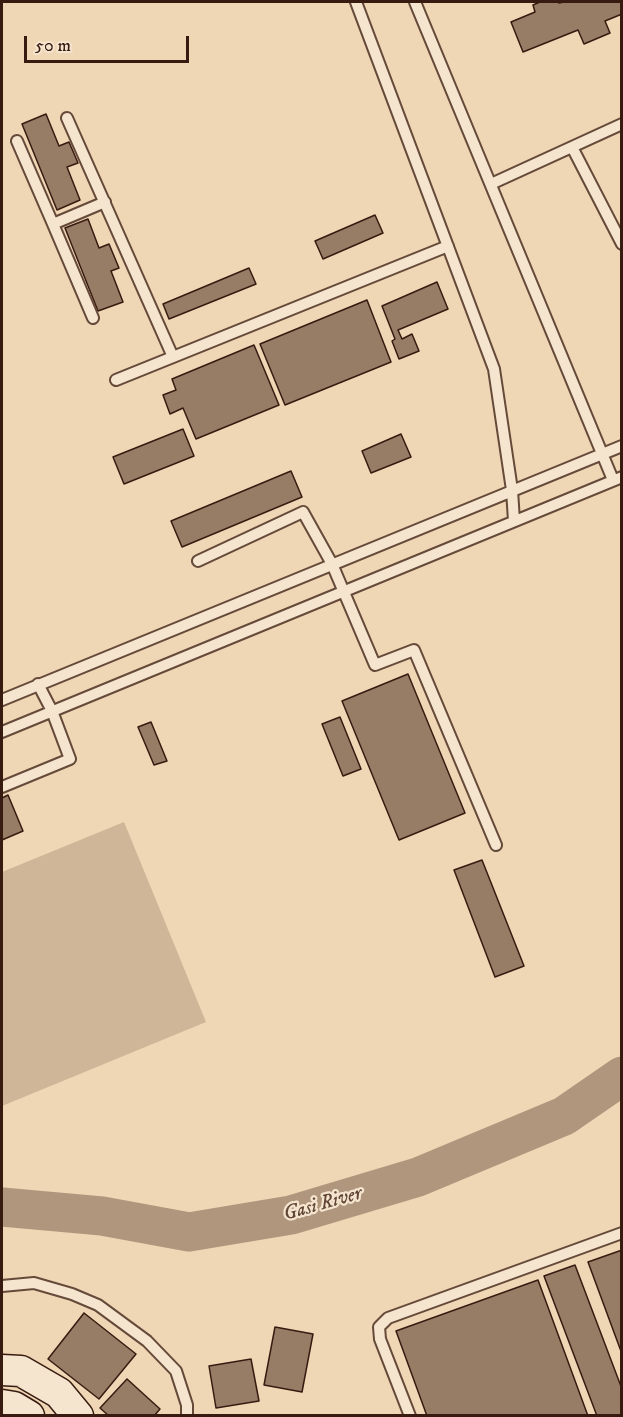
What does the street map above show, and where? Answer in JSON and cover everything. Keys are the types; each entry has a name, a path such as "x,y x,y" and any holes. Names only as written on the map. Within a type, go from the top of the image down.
{"main road":[{"path":"2,1370 21,1371 59,1393 78,1416"},
{"path":"2,1405 14,1407 29,1416"}],"lane":[{"path":"356,2 494,369 512,490 514,521"},
{"path":"2,732 617,478 602,454 416,2"},
{"path":"67,118 173,357"},
{"path":"491,184 621,124"},
{"path":"17,141 93,318"},
{"path":"572,147 621,244"},
{"path":"53,224 105,202"},
{"path":"116,380 448,246"},
{"path":"2,699 621,446"},
{"path":"198,561 303,512 332,564 375,665 414,650 496,845"},
{"path":"2,787 70,759 39,684"},
{"path":"410,1416 380,1339 379,1327 388,1318 621,1233"},
{"path":"2,1286 34,1283 72,1294 98,1305 147,1341 176,1371 187,1405 187,1416"}],"shaded area":[{"path":"124,822 206,1022 2,1106 2,872"}],"building":[{"path":"540,2 622,2 622,14 605,21 610,33 584,44 578,30 523,52 511,22 535,12 533,5"},
{"path":"46,114 59,146 69,142 78,163 67,167 80,200 57,210 22,124"},
{"path":"375,215 383,233 323,259 315,241"},
{"path":"88,219 99,248 109,244 119,268 111,271 123,302 98,311 65,228"},
{"path":"249,268 256,284 169,319 163,304"},
{"path":"437,282 448,309 398,330 402,339 412,334 419,351 399,359 392,341 395,339 382,306"},
{"path":"367,300 391,362 285,405 260,344"},
{"path":"254,345 279,405 196,439 183,408 170,414 163,395 176,390 172,379"},
{"path":"183,429 194,456 124,484 113,457"},
{"path":"401,434 411,457 371,473 362,451"},
{"path":"291,471 302,497 182,547 171,521"},
{"path":"408,674 465,813 399,840 342,701"},
{"path":"340,717 361,769 343,776 322,724"},
{"path":"151,722 167,761 154,765 138,727"},
{"path":"8,795 23,831 2,840 2,798"},
{"path":"482,860 524,966 495,977 454,870"},
{"path":"622,1250 622,1354 588,1262"},
{"path":"575,1265 622,1389 622,1416 597,1416 544,1276"},
{"path":"538,1280 588,1416 427,1416 396,1331"},
{"path":"84,1313 136,1354 99,1399 48,1359"},
{"path":"275,1327 313,1334 302,1392 264,1385"},
{"path":"251,1359 259,1401 216,1408 209,1366"},
{"path":"127,1379 160,1409 154,1416 109,1416 100,1408"}],"waterway":[{"name":"Gasi River","path":"2,1207 102,1216 189,1232 291,1215 418,1177 564,1116 622,1076"}]}
